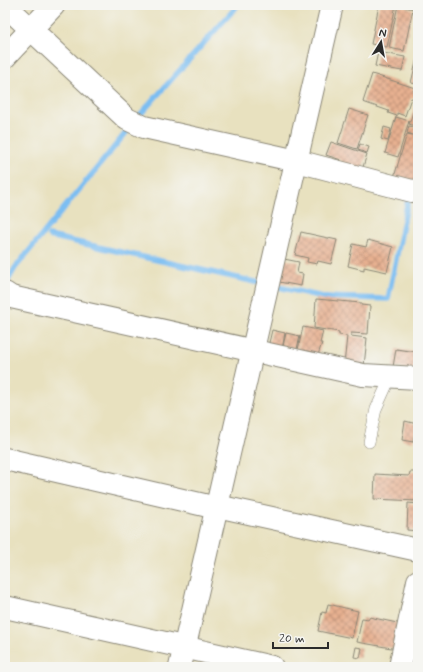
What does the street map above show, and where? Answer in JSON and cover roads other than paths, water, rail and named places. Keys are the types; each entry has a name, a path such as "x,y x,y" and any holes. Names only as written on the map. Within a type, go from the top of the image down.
{"street":[{"path":"5,5 127,119 144,127 297,161 412,191 418,190"},
{"path":"5,57 54,5"},
{"path":"182,657 254,351 332,5"},
{"path":"5,293 11,297 364,375 418,378"},
{"path":"5,459 217,507 418,550"},
{"path":"400,667 418,581"},
{"path":"5,607 182,657 272,667"}],"lane":[{"path":"369,442 376,409 391,376"}],"waterway":[{"path":"138,117 238,5"},
{"path":"6,284 15,268 129,129"},
{"path":"274,286 323,297 388,299 408,200"},
{"path":"49,236 260,283"}]}
